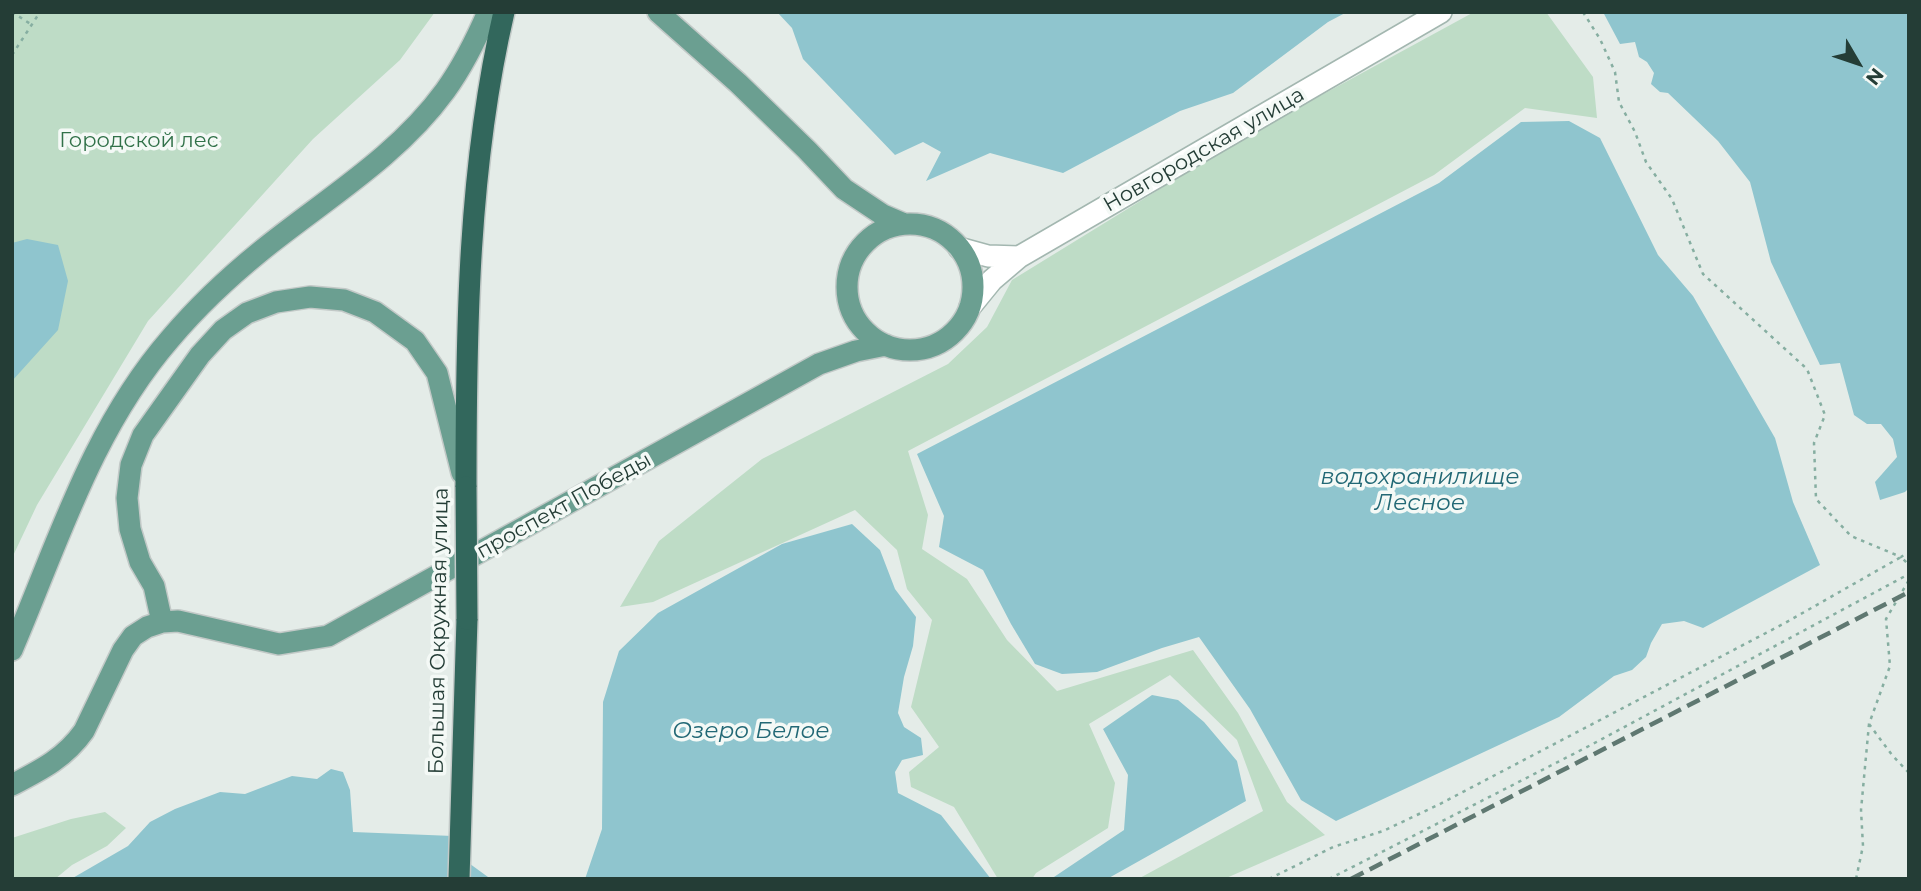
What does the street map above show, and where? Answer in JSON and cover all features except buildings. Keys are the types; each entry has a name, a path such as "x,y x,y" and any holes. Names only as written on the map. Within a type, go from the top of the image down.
{"highway":[{"name":"Большая Окружная улица","path":"459,879 467,619 468,305 481,152 504,12"}],"main road":[{"path":"12,650 83,475 144,372 169,340 206,301 260,252 385,155 406,135 443,93 469,54 488,12"},
{"path":"659,12 738,83 844,190 883,215 904,224 925,226 944,234 960,248 970,266 973,286 970,307 960,325 945,340 926,348 906,350 886,345 868,335 855,318 847,299 848,278 855,257 866,241 884,230 904,224"},
{"path":"12,785 46,768 75,743 84,731 133,636 162,622 153,586 140,562 130,529 127,498 131,465 143,435 200,355 223,330 247,313 276,302 310,297 344,300 374,313 415,341 437,373 466,487"},
{"name":"проспект Победы","path":"162,622 178,621 279,644 328,636 808,370 856,351 886,345"}],"street":[{"name":"Новгородская улица","path":"970,307 992,280 1019,257 1441,12"},
{"path":"960,248 988,256 1019,257"}],"path":[{"path":"12,12 32,25"},
{"path":"12,55 40,12"},
{"path":"1583,12 1600,39 1615,72 1619,102 1635,132 1646,162 1672,199 1703,274 1807,369 1825,415 1814,443 1816,499 1851,536 1901,557 1909,565"},
{"path":"1269,879 1334,847 1383,831 1438,806 1785,623 1909,552"},
{"path":"1329,879 1589,747 1909,574"},
{"path":"1856,879 1863,846 1860,810 1869,724 1890,666 1886,619 1909,580"},
{"path":"1869,724 1909,773"}],"green space":[{"name":"Городской лес","path":"12,12 435,12 400,60 313,139 148,321 37,505 12,558"},
{"path":"1474,12 1546,12 1593,77 1597,118 1525,108 1434,175 908,451 928,515 922,549 967,579 1007,640 1057,691 1193,650 1238,713 1287,802 1325,835 1224,879 1138,879 1263,811 1237,740 1170,675 1089,724 1115,783 1108,828 1036,873 1032,879 998,879 954,807 911,787 909,772 939,747 911,707 932,620 907,589 897,550 855,510 653,602 620,607 659,541 762,459 948,364 987,327 1012,280 1241,139"},
{"path":"105,812 126,828 107,846 72,865 55,879 12,879 12,838 71,819"}],"water":[{"path":"777,12 1347,12 1328,22 1233,93 1180,111 1063,173 990,153 926,181 941,152 923,142 895,155 803,59 792,28"},
{"path":"1603,12 1909,12 1909,488 1905,492 1880,500 1875,482 1897,457 1893,439 1881,424 1867,424 1854,415 1840,363 1820,365 1771,262 1750,182 1718,141 1668,93 1660,92 1651,84 1654,73 1647,62 1639,57 1635,42 1620,44"},
{"name":"водохранилище Лесное","path":"1569,121 1600,138 1658,255 1693,296 1775,438 1793,502 1820,565 1703,628 1684,621 1662,624 1646,657 1632,670 1614,676 1559,717 1336,821 1301,800 1250,709 1199,637 1097,672 1062,674 1035,664 983,570 939,547 944,516 917,454 1439,183 1521,122"},
{"path":"27,239 58,245 68,281 58,330 12,381 12,243"},
{"name":"Озеро Белое","path":"852,524 880,550 895,589 916,617 913,646 898,713 904,727 921,738 923,755 902,760 895,772 898,793 941,815 991,879 585,879 602,829 603,702 619,651 658,613 782,544"},
{"path":"1152,695 1178,700 1204,722 1237,761 1246,801 1107,879 1051,879 1124,830 1128,775 1103,729"},
{"path":"331,769 343,772 350,790 353,832 453,836 455,853 488,877 510,879 71,879 128,846 150,822 175,809 220,792 245,794 292,776 317,779"}],"railway":[{"path":"1351,879 1909,592"}]}
